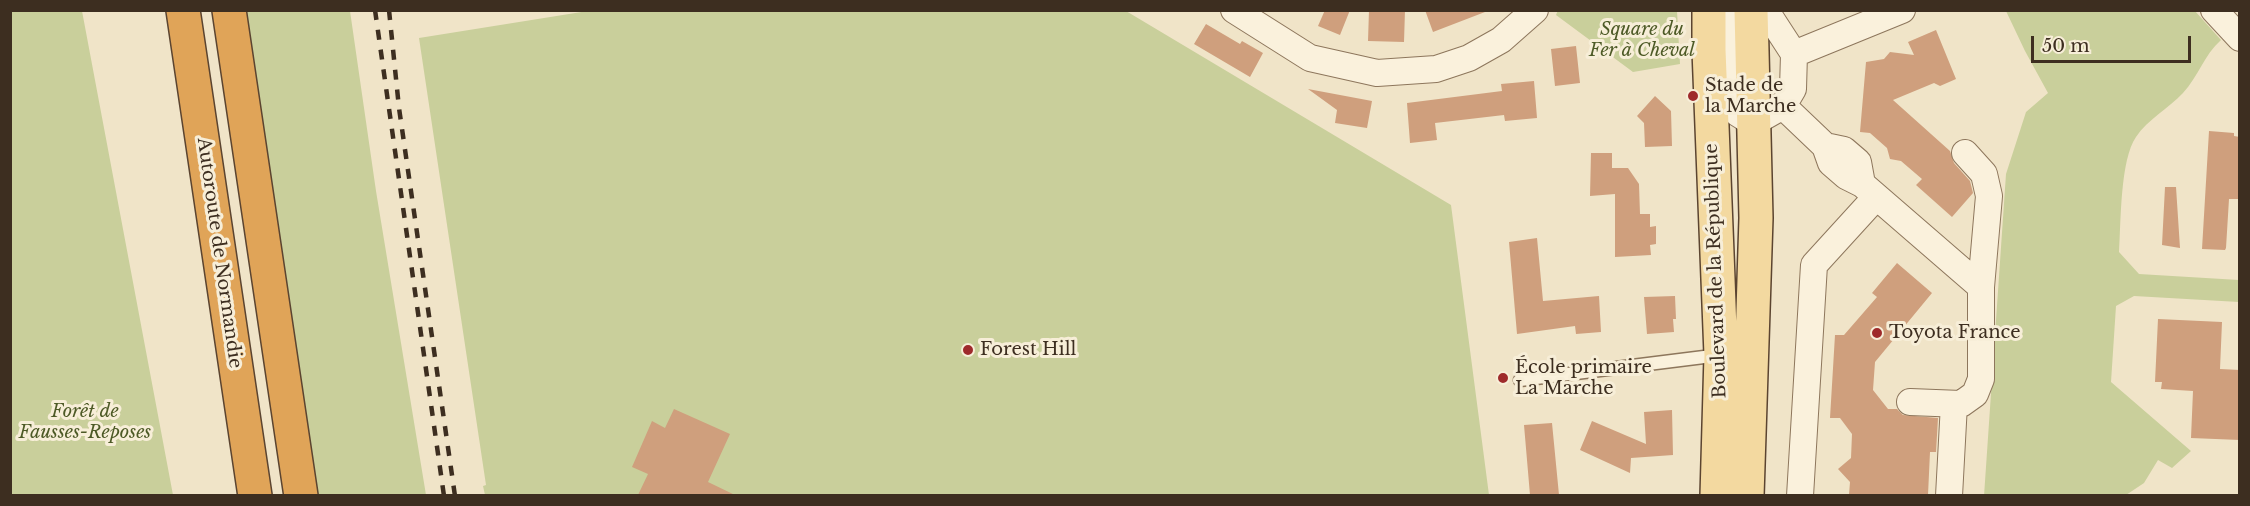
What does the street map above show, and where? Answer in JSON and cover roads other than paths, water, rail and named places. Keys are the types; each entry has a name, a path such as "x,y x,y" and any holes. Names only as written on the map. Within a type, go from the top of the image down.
{"highway":[{"name":"Autoroute de Normandie","path":"183,10 255,495"},
{"path":"229,10 301,495"}],"main road":[{"name":"Boulevard de la République","path":"1709,10 1721,355 1717,495"},
{"name":"Boulevard de la République","path":"1747,495 1756,218 1752,10"}],"street":[{"path":"1234,10 1310,58 1377,74 1436,69 1469,58 1501,40 1535,10"},
{"path":"1732,10 1731,95 1737,113 1754,123 1783,106 1793,89 1789,47 1770,17 1752,10"},
{"path":"1789,47 1858,10"},
{"path":"1789,47 1902,10"},
{"path":"2214,10 2240,38"},
{"path":"1783,106 1825,146 1831,163 1869,191 1982,287"},
{"path":"1910,402 1961,404 1975,394 1981,379 1982,287 1989,196 1984,174 1965,153"},
{"path":"1800,495 1814,265 1869,191"},
{"path":"1949,495 1953,404"}],"lane":[{"path":"1520,380 1721,355"}],"railway":[{"path":"375,10 444,496"},
{"path":"389,10 399,108 455,496"}],"place":[{"name":"Stade de la Marche","path":"1693,96"},
{"name":"Toyota France","path":"1877,333"},
{"name":"Forest Hill","path":"968,350"},
{"name":"École primaire La Marche","path":"1503,378"}],"park label":[{"name":"Square du Fer à Cheval","path":"1642,40"},
{"name":"Forêt de Fausses-Reposes","path":"85,422"}]}
